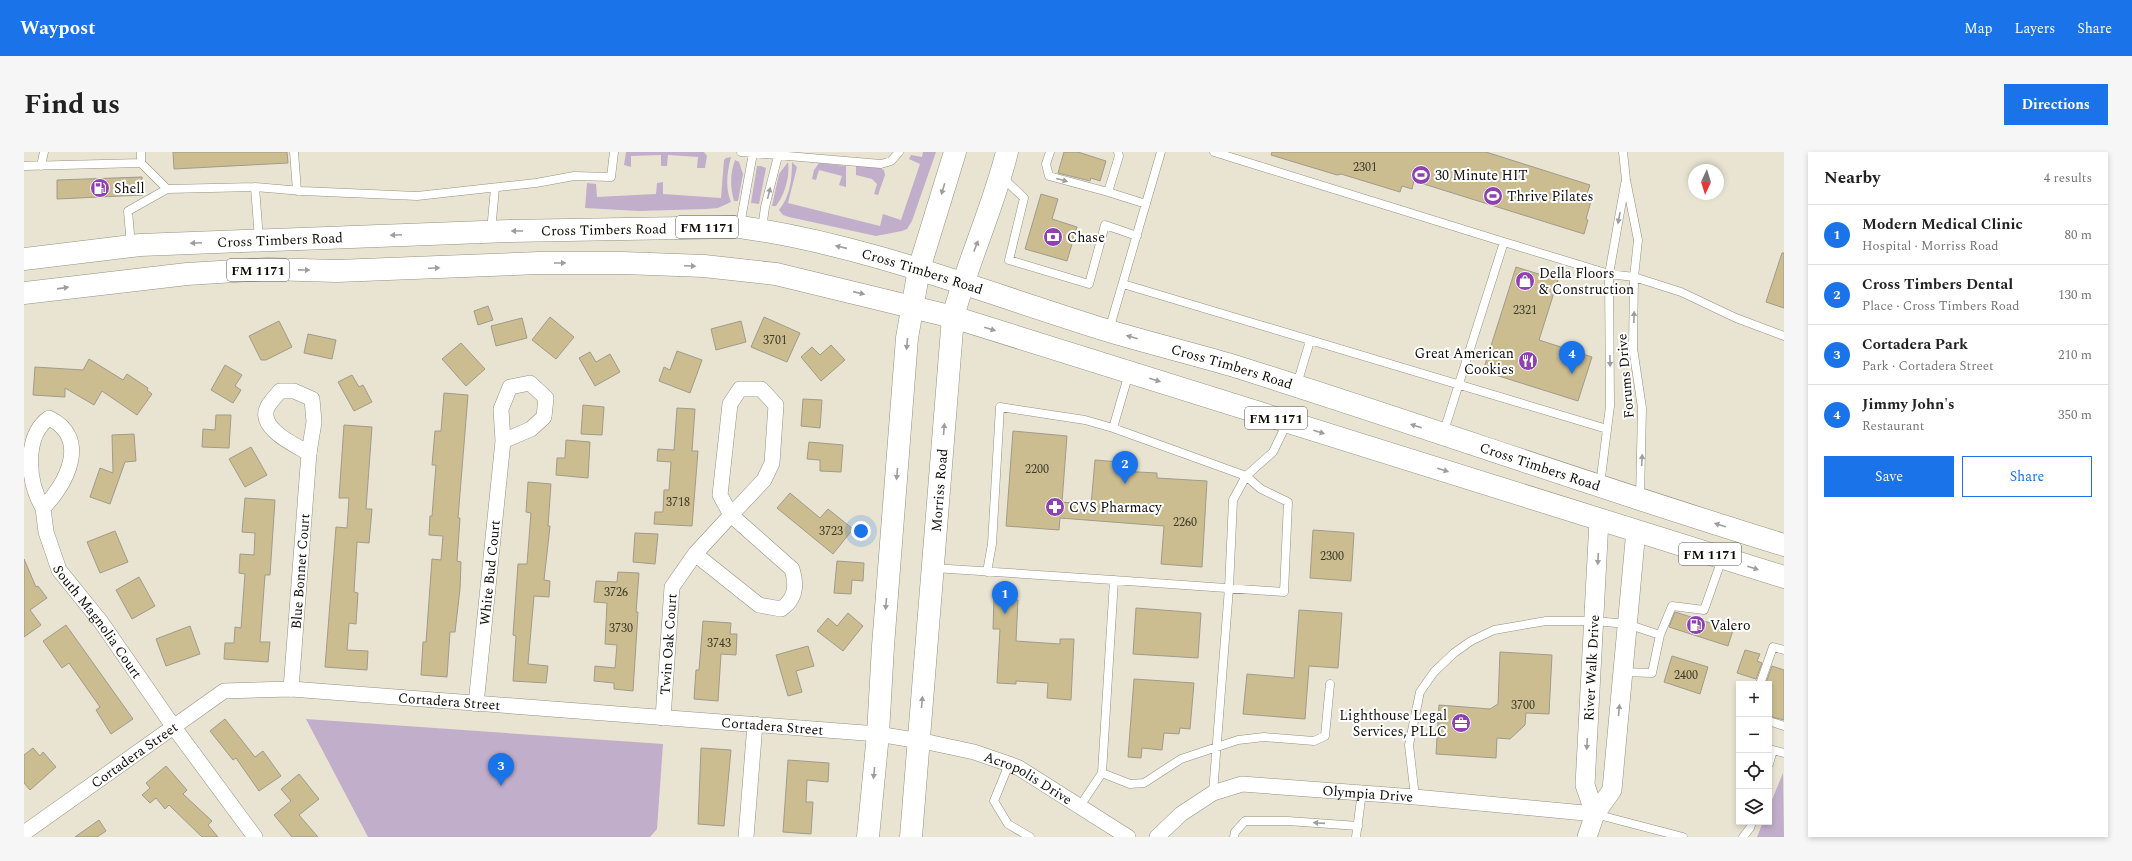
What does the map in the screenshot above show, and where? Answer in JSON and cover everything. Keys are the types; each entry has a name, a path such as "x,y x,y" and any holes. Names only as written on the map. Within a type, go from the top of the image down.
{"main road":[{"path":"868,837 878,734 907,338 914,306 919,269 955,152"},
{"name":"Morriss Road","path":"911,837 953,317 962,283 997,192 1007,152"},
{"name":"Cross Timbers Road","path":"24,259 131,246 259,240 491,231 740,227 762,230 843,247 919,269 1109,331 1228,365 1784,545"},
{"path":"491,231 493,266"},
{"path":"187,274 212,265 259,256 264,250 263,245 259,240"},
{"name":"Cross Timbers Road","path":"24,293 187,274 268,270 337,271 623,263 704,266 776,274 914,306 953,317 1784,577"},
{"path":"1600,486 1600,520"},
{"path":"1636,530 1640,499"}],"street":[{"name":"Twin Oak Court","path":"663,718 672,587 695,554 731,514 764,480 772,463 776,405 761,389 740,389 730,404 720,495 731,514 792,569 795,580 795,593 781,609 759,605 695,554"},
{"name":"South Magnolia Court","path":"43,508 52,498 73,457 71,445 66,432 57,422 49,418 43,422 28,439 27,463 35,495 43,508 46,532 59,570 101,622 174,726 255,837"},
{"name":"White Bud Court","path":"476,704 503,442"},
{"name":"Blue Bonnet Court","path":"291,689 309,453"},
{"name":"River Walk Drive","path":"1595,814 1585,785 1600,520"},
{"name":"River Walk Drive","path":"1587,837 1595,814 1612,790 1636,530"},
{"name":"Cortadera Street","path":"24,833 224,691 291,689 878,734 919,741"},
{"path":"746,837 756,724"},
{"name":"Acropolis Drive","path":"919,741 974,752 1019,768 1128,837"},
{"name":"Olympia Drive","path":"1157,837 1181,814 1213,792 1242,784 1362,792 1595,814"}],"lane":[{"path":"41,166 44,152"},
{"path":"141,152 141,164"},
{"path":"294,152 297,191"},
{"path":"131,246 128,211 167,189 255,187 297,191 417,196 495,188 574,176 611,177 614,152"},
{"path":"741,152 881,164 891,161 899,152"},
{"path":"1050,152 1046,164 1049,176 1146,204"},
{"path":"1108,192 1119,156 1118,152"},
{"path":"1109,331 1161,152"},
{"path":"1214,152 1609,274 1634,277 1681,292 1736,318 1784,336"},
{"name":"Forums Drive","path":"1623,152 1626,180 1638,240 1634,277 1634,348 1642,408 1640,499"},
{"path":"740,227 753,153"},
{"path":"762,230 765,207 778,156"},
{"path":"24,166 141,164 167,189"},
{"path":"1001,176 1024,198 1009,260 1089,284 1105,225 1136,236"},
{"name":"Forums Drive","path":"1600,486 1610,406 1609,274 1626,180"},
{"path":"255,187 259,240"},
{"path":"491,231 495,188"},
{"path":"1443,435 1504,242"},
{"path":"1122,284 1607,430"},
{"path":"1296,387 1310,341"},
{"path":"1113,428 1129,372"},
{"path":"933,568 987,572 1114,580 1284,592 1288,502 1261,489 1246,476 1113,428 1085,420 1000,407 992,544 987,572"},
{"path":"1213,792 1229,588 1233,500 1246,476 1273,452 1287,422"},
{"path":"1623,672 1652,674 1660,635 1672,606 1704,610 1723,558"},
{"path":"1080,806 1102,773 1114,580"},
{"path":"1415,797 1408,745 1420,692 1434,672 1454,653 1471,641 1494,630 1546,621 1594,621 1627,624 1660,635"},
{"path":"1761,681 1773,646 1784,650"},
{"path":"1102,773 1130,784 1144,784 1180,759 1238,740 1264,737 1314,741 1325,736 1330,684"},
{"path":"1772,722 1784,726"},
{"path":"1772,749 1784,753"},
{"path":"1009,764 994,801 1008,824 1030,837"},
{"path":"1356,837 1362,792"},
{"path":"1595,814 1683,837"},
{"path":"1234,837 1235,832 1245,821 1288,821 1358,826"},
{"path":"1743,837 1751,825"}],"shaded area":[{"path":"626,152 704,152 707,156 705,168 697,168 698,157 668,155 667,166 661,166 661,155 631,156 631,167 624,165"},
{"path":"923,152 936,152 912,221 907,229 876,236 789,217 783,215 779,210 786,199 790,188 792,162 797,167 788,203 880,226 883,214 901,220 920,164 909,159 911,155 922,157"},
{"path":"731,157 727,180 731,202 718,208 639,211 585,208 587,183 596,184 597,197 656,194 657,183 663,182 663,194 721,198 724,160"},
{"path":"735,160 739,162 743,174 738,201 734,201 731,185 731,175"},
{"path":"788,162 788,174 784,191 776,206 772,206 779,174"},
{"path":"819,163 846,166 846,187 839,185 842,176 819,170 816,180 812,179 814,170"},
{"path":"757,166 766,168 759,204 751,203"},
{"path":"856,166 880,168 884,170 885,175 878,195 874,194 877,184 872,179 856,175"},
{"path":"306,719 663,744 657,829 650,837 368,837"},
{"path":"1783,773 1784,837 1757,837 1762,825 1772,825 1772,800"}],"building":[{"path":"173,152 287,152 288,163 174,169"},
{"path":"1064,152 1078,152 1106,161 1100,181 1091,178 1090,181 1058,173"},
{"path":"1272,152 1486,152 1590,185 1585,199 1591,201 1586,219 1588,220 1584,234 1414,181 1412,189 1402,186 1400,192 1271,155"},
{"name":"Shell","path":"142,177 143,195 57,199 57,180"},
{"path":"1041,194 1058,199 1052,219 1077,227 1067,261 1025,249"},
{"path":"1782,253 1784,253 1784,308 1766,302"},
{"path":"1516,267 1558,280 1539,340 1592,357 1578,401 1483,371"},
{"path":"488,306 493,320 478,325 474,311"},
{"path":"550,317 574,337 556,359 532,340"},
{"path":"764,317 800,333 787,362 751,347"},
{"path":"522,318 527,338 496,346 491,326"},
{"path":"279,321 292,347 266,360 261,360 249,336"},
{"path":"741,321 746,342 716,350 711,329"},
{"path":"308,334 336,340 332,359 304,353"},
{"path":"461,343 485,369 466,386 442,359"},
{"path":"831,345 845,360 821,381 801,357 812,347 820,355"},
{"path":"677,351 702,360 690,393 659,381 664,367 670,370"},
{"path":"590,352 596,362 610,354 620,372 595,386 579,358"},
{"path":"89,359 123,380 127,374 148,388 147,390 152,394 137,415 102,391 94,405 65,388 65,397 33,395 35,367 83,370"},
{"path":"225,365 242,375 235,386 241,390 233,403 211,390"},
{"path":"352,375 359,387 363,385 372,402 354,411 338,382"},
{"path":"444,393 468,395 458,518 460,518 457,561 461,562 460,589 455,632 450,632 447,677 421,675 423,642 426,642 432,559 441,560 443,536 429,535 436,465 432,465 435,431 441,431"},
{"path":"803,399 822,400 820,428 801,426"},
{"path":"583,405 604,407 602,435 581,434"},
{"path":"677,408 695,409 692,451 698,451 692,526 654,524 655,512 663,512 664,490 669,490 671,462 657,461 658,449 674,450"},
{"path":"216,415 231,415 229,448 202,447 203,429 215,430"},
{"path":"344,425 372,427 366,509 372,509 369,543 357,542 354,592 358,593 356,624 349,623 347,650 368,651 367,670 325,667 336,527 347,528 349,498 339,498"},
{"path":"1013,431 1067,436 1062,502 1091,505 1095,460 1120,462 1119,471 1157,473 1157,478 1207,481 1202,567 1161,564 1164,526 1060,518 1059,530 1006,526"},
{"path":"134,434 136,461 125,462 110,504 90,497 100,468 113,473 112,435"},
{"path":"566,440 590,442 588,478 556,475 557,458 565,458"},
{"path":"809,442 843,445 841,472 820,471 820,460 807,459"},
{"path":"251,447 267,475 245,487 229,459"},
{"path":"528,482 551,484 548,526 550,526 544,580 550,581 549,597 534,596 528,664 548,666 546,683 513,681 516,636 513,635 518,564 527,564 531,513 526,512"},
{"path":"790,493 820,518 828,509 853,529 833,554 777,508"},
{"path":"245,498 275,500 270,575 265,575 260,642 270,642 268,662 224,659 225,643 234,643 235,627 241,628 245,574 239,573 240,554 254,555 255,533 242,532"},
{"path":"1313,530 1354,533 1351,581 1310,578"},
{"path":"115,531 128,562 100,573 87,542"},
{"path":"635,533 658,534 655,564 633,562"},
{"path":"24,559 36,587 38,586 47,598 30,610 41,625 24,637"},
{"path":"837,561 864,563 863,581 852,580 851,594 834,593"},
{"path":"618,572 639,573 633,691 614,689 614,683 594,681 595,666 615,668 617,645 605,644 607,603 594,602 596,581 617,582"},
{"path":"139,577 155,606 132,619 116,590"},
{"path":"994,599 1018,600 1016,641 1060,644 1060,639 1074,639 1071,700 1047,698 1048,683 1016,681 1016,684 997,683 1000,629 993,629"},
{"path":"1136,608 1201,613 1198,658 1133,654"},
{"path":"1299,610 1342,613 1338,668 1309,666 1305,719 1243,714 1247,674 1294,678"},
{"path":"1675,612 1733,630 1728,646 1669,627"},
{"path":"848,613 863,626 843,651 817,631 828,618 837,626"},
{"path":"703,621 731,623 730,634 737,634 736,655 721,654 718,701 694,699 696,670 699,670"},
{"path":"66,625 133,719 111,734 96,710 100,707 69,663 62,668 43,641"},
{"path":"190,626 200,654 166,666 156,639"},
{"path":"808,646 814,666 796,671 802,692 788,696 776,655"},
{"path":"1745,650 1760,654 1757,661 1762,663 1756,679 1737,673"},
{"path":"1500,652 1552,655 1549,714 1526,713 1525,725 1510,739 1497,738 1496,758 1436,754 1439,705 1490,709 1498,704"},
{"path":"1672,656 1708,667 1700,694 1664,682"},
{"path":"1772,666 1784,670 1784,720 1772,717 1772,681 1767,681"},
{"path":"1134,679 1194,683 1190,729 1180,728 1179,734 1164,733 1162,750 1142,748 1141,758 1128,757"},
{"path":"225,719 255,757 263,751 281,776 259,791 236,758 233,760 210,731"},
{"path":"33,748 40,756 43,752 56,767 30,790 24,783 24,755"},
{"path":"701,748 731,750 724,826 698,824"},
{"path":"788,760 829,763 828,782 807,780 806,802 813,802 811,834 783,832"},
{"path":"166,766 187,790 183,794 212,821 208,825 218,837 202,837 169,805 165,809 156,798 150,803 142,795 150,788 146,783"},
{"path":"299,774 319,799 299,815 318,837 292,837 274,815 291,801 281,789"},
{"path":"99,820 106,831 97,837 75,837"}],"place":[{"name":"30 Minute HIT","path":"1421,175"},
{"name":"Shell","path":"100,188"},
{"name":"Thrive Pilates","path":"1493,196"},
{"name":"Chase","path":"1053,237"},
{"name":"Della Floors & Construction","path":"1525,281"},
{"name":"Great American Cookies","path":"1528,361"},
{"name":"Jimmy John's","path":"1572,374"},
{"name":"Cross Timbers Dental","path":"1125,484"},
{"name":"CVS Pharmacy","path":"1055,507"},
{"name":"Modern Medical Clinic","path":"1005,614"},
{"name":"Valero","path":"1696,625"},
{"name":"Lighthouse Legal Services, PLLC","path":"1461,723"},
{"name":"Cortadera Park","path":"501,786"}]}
